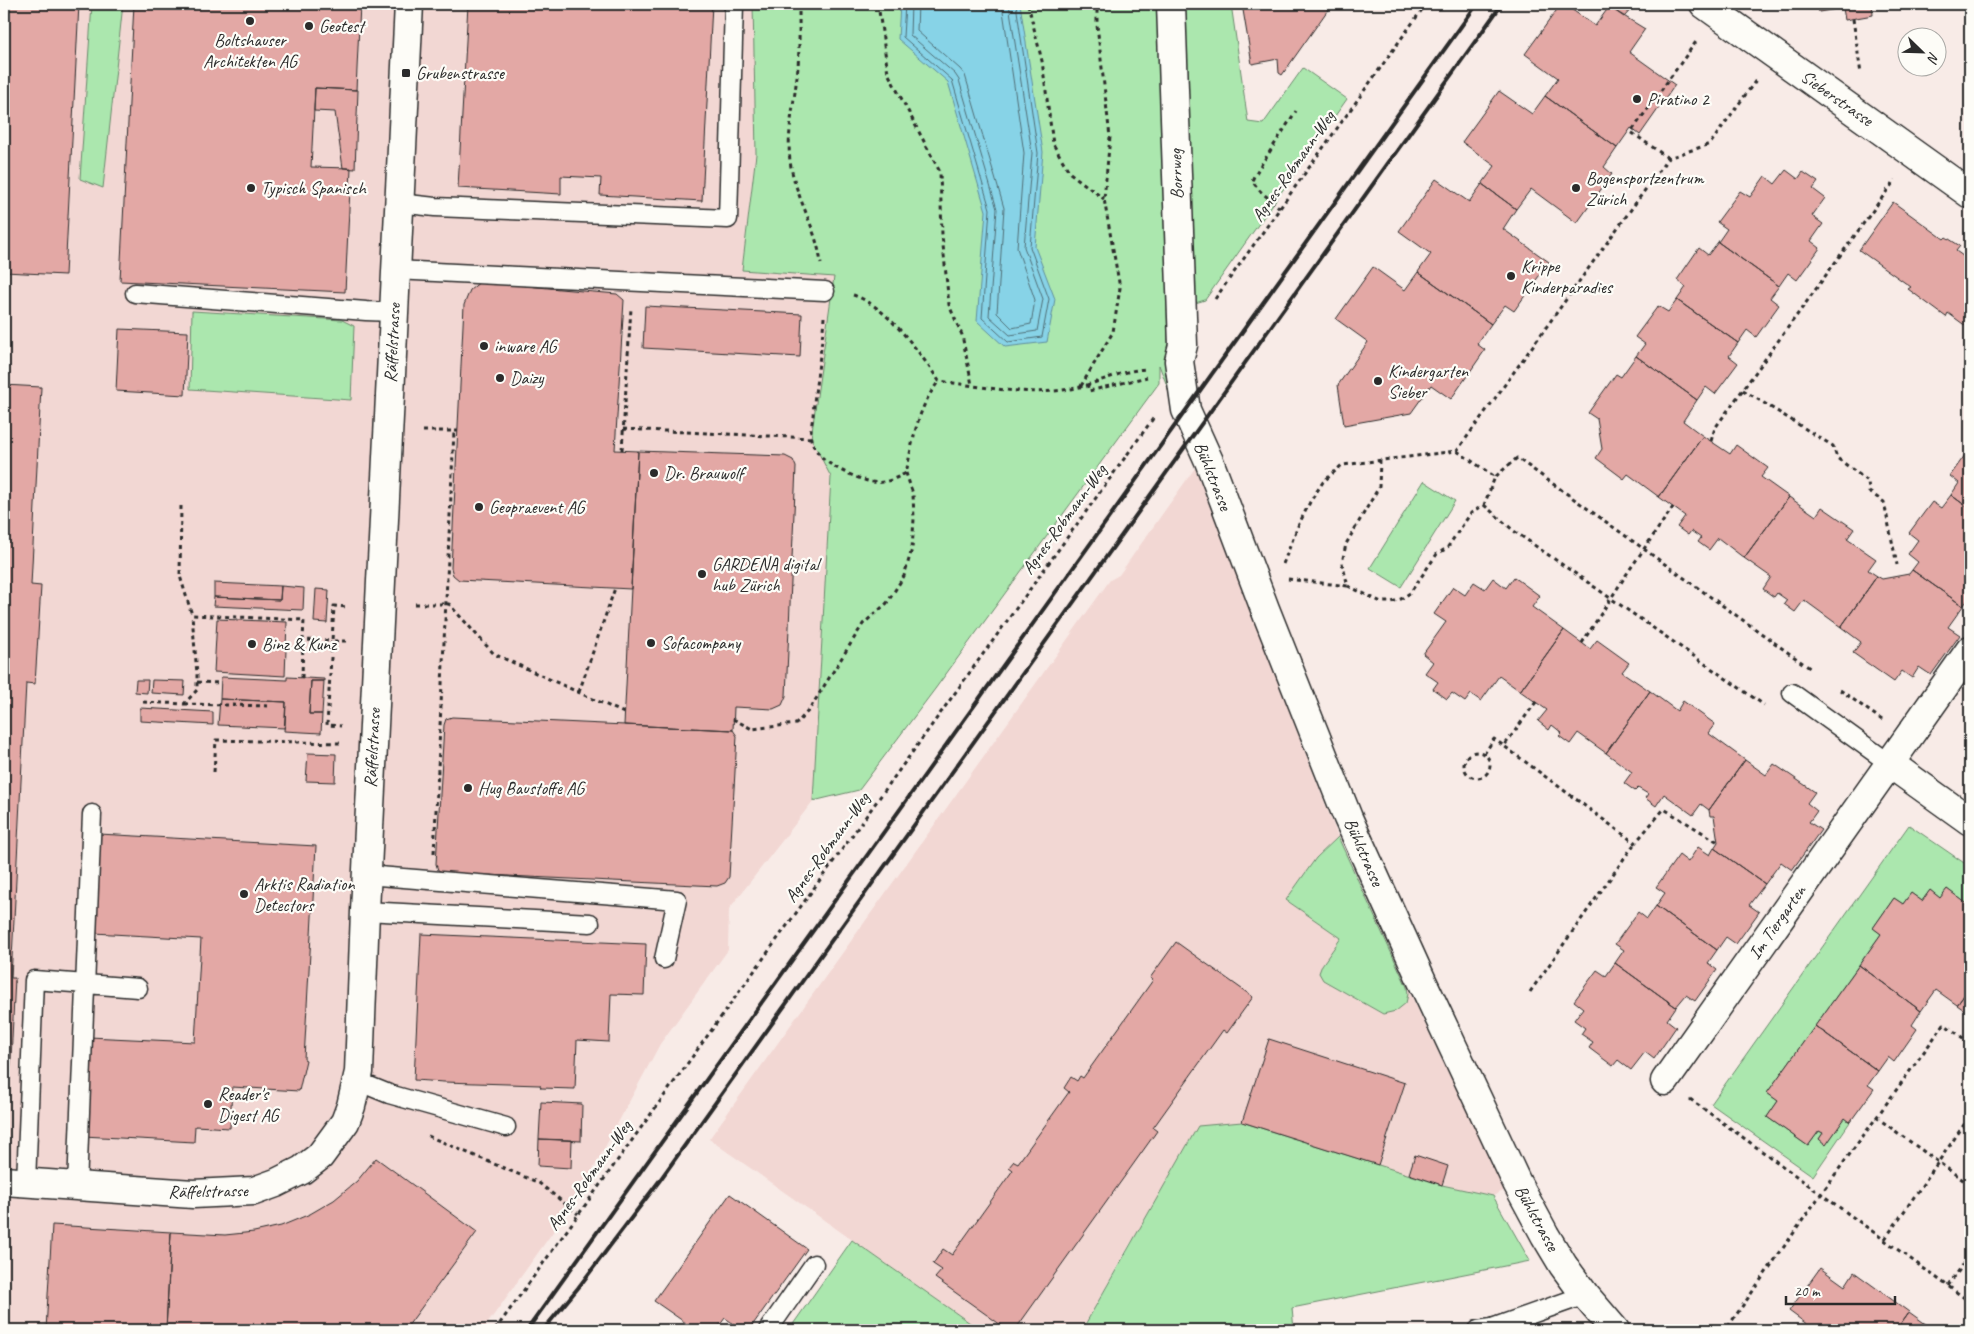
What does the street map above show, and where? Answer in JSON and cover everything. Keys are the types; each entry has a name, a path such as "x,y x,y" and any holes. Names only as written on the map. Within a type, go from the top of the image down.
{"street":[{"name":"Räffelstrasse","path":"15,1182 193,1194 254,1191 302,1170 320,1156 345,1122 359,1072 366,875 409,4"},
{"name":"Borrweg","path":"1171,4 1177,364"},
{"name":"Sieberstrasse","path":"1704,4 1970,194"},
{"name":"Bühlstrasse","path":"1177,364 1186,410 1209,461 1265,609 1348,818 1517,1184 1545,1235 1585,1295 1615,1330"},
{"name":"Im Tiergarten","path":"1665,1081 1970,650"},
{"path":"1889,763 1970,821"}],"lane":[{"path":"399,203 435,207 728,219 734,4"},
{"path":"395,270 825,291"},
{"path":"135,293 393,312"},
{"path":"1792,693 1889,763"},
{"path":"77,1187 92,814"},
{"path":"366,875 677,900 664,959"},
{"path":"365,911 590,922"},
{"path":"15,1182 34,980 138,988"},
{"path":"354,1094 389,1094 506,1127"},
{"path":"768,1330 814,1264"},
{"path":"1478,1330 1492,1328 1585,1295"}],"path":[{"path":"799,4 799,46 790,124 790,161 820,248 825,291 823,345 814,394 811,438 822,458 844,472 871,484 890,482 906,474"},
{"path":"878,4 888,73 940,172 942,235 949,305 962,335 972,386"},
{"path":"1028,4 1042,61 1053,144 1070,173 1104,199"},
{"path":"1081,387 1112,332 1120,288 1104,199 1110,137 1097,25 1097,4"},
{"name":"Agnes-Robmann-Weg","path":"1211,304 1426,4"},
{"path":"1853,19 1862,82"},
{"path":"1668,158 1631,132 1700,37"},
{"path":"1457,451 1668,158 1710,144 1760,74"},
{"path":"1280,208 1260,191 1252,181 1296,111"},
{"path":"1711,441 1715,428 1914,153"},
{"path":"622,450 633,281"},
{"path":"825,291 837,291 864,299 880,310 924,357 939,381 1013,392 1040,392 1081,387 1132,370 1161,369 1177,364"},
{"path":"1087,384 1089,391 1154,376 1177,364"},
{"name":"Agnes-Robmann-Weg","path":"495,1330 1177,364"},
{"path":"733,720 752,729 796,724 809,710 863,624 887,603 904,576 912,549 914,519 913,494 906,474 915,429 922,408 939,381"},
{"path":"1743,390 1833,446 1837,458 1868,481 1869,492 1884,502 1896,565"},
{"path":"624,429 811,438"},
{"path":"423,431 456,431 445,604 433,881"},
{"path":"1265,609 1298,526 1310,502 1323,482 1342,466 1457,451 1495,477"},
{"path":"1278,576 1290,580 1348,586 1381,602 1392,602 1401,599 1410,593 1437,554 1447,548 1471,513 1484,505 1495,477 1517,458 1813,671"},
{"path":"1348,586 1342,563 1346,544 1379,487 1380,460"},
{"path":"1484,505 1514,531 1764,705"},
{"path":"181,506 180,576 192,615 196,682 196,690 184,704"},
{"path":"1582,643 1673,506"},
{"path":"579,692 615,588"},
{"path":"415,604 449,604 494,654 624,713"},
{"path":"344,726 327,725 334,606 345,607"},
{"path":"192,615 304,620 302,678"},
{"path":"303,640 342,640"},
{"path":"196,682 221,684"},
{"path":"1836,688 1907,738"},
{"path":"143,702 270,706"},
{"path":"1504,746 1536,702"},
{"path":"1484,754 1494,739 1635,843"},
{"path":"214,772 216,740 343,743"},
{"path":"1475,752 1484,754 1489,760 1488,772 1478,778 1470,775 1465,768 1468,756 1475,752"},
{"path":"1530,992 1635,843 1664,808 1718,842"},
{"path":"1729,1330 1727,1328 1944,1024 1970,1043"},
{"path":"1665,1081 1970,1302"},
{"path":"1885,1239 1970,1116"},
{"path":"1876,1117 1970,1185"},
{"path":"425,1135 539,1183 578,1214"},
{"path":"1948,1286 1970,1255"}],"shaded area":[{"path":"4,4 753,4 756,154 742,270 834,276 831,477 813,801 729,909 728,950 660,1044 580,1194 483,1330 4,1330"},
{"path":"1195,468 1338,837 1316,858 1287,900 1342,938 1322,965 1323,980 1383,1014 1408,994 1407,987 1505,1190 1493,1196 1442,1185 1378,1165 1131,1242 1082,1330 980,1330 709,1139 1110,580 1119,575"}],"green space":[{"path":"92,4 123,4 103,188 80,179"},
{"path":"753,4 1160,4 1169,391 1159,365 1159,383 859,790 813,801 831,477 811,438 834,277 742,270 756,154"},
{"path":"1180,4 1231,4 1248,122 1263,124 1303,68 1347,99 1205,300 1192,304"},
{"path":"192,311 342,320 354,326 351,400 190,389"},
{"path":"1424,481 1455,501 1401,587 1370,568"},
{"path":"1909,825 1970,867 1970,906 1947,889 1940,898 1930,890 1922,901 1911,893 1903,904 1894,898 1873,928 1881,934 1767,1093 1778,1101 1767,1117 1808,1146 1819,1131 1823,1133 1819,1139 1826,1144 1845,1118 1850,1122 1813,1176 1711,1104"},
{"path":"1338,837 1407,987 1406,1003 1396,1011 1383,1014 1323,980 1319,973 1322,965 1341,938 1286,900 1316,858"},
{"path":"1242,1122 1442,1185 1493,1196 1530,1261 1292,1308 1294,1330 1082,1330 1198,1126"},
{"path":"852,1240 980,1330 789,1330"}],"water":[{"path":"900,4 1020,4 1043,152 1035,247 1055,299 1047,342 1005,347 977,321 986,211 948,82 898,39"}],"building":[{"path":"4,4 79,4 65,275 4,272"},
{"path":"134,4 360,4 356,90 315,88 311,167 351,168 345,292 120,281"},
{"path":"468,4 712,4 702,201 600,195 601,178 561,176 561,194 458,188"},
{"path":"1242,4 1332,4 1282,75 1279,73 1278,59 1252,64"},
{"path":"1561,4 1564,4 1595,26 1609,7 1645,29 1629,52 1675,85 1640,135 1631,128 1617,148 1545,96 1558,78 1525,54"},
{"path":"1605,4 1634,4 1635,5 1624,17"},
{"path":"1818,4 1872,4 1873,15 1845,20 1843,8 1819,12"},
{"path":"315,88 358,90 355,169 343,168 335,112 314,111"},
{"path":"1499,91 1532,114 1545,96 1617,148 1604,167 1612,174 1577,223 1531,189 1516,209 1482,184 1495,166 1462,142"},
{"path":"1786,170 1798,179 1803,172 1818,182 1813,189 1825,198 1812,216 1823,224 1811,241 1820,248 1797,280 1788,273 1779,286 1718,242 1727,229 1717,222 1740,191 1750,197 1765,176 1775,184"},
{"path":"1436,179 1469,202 1482,184 1516,209 1503,229 1549,262 1514,311 1505,305 1491,324 1418,272 1431,254 1399,231"},
{"path":"1893,202 1944,239 1946,237 1960,246 1956,251 1967,259 1970,255 1970,329 1948,313 1946,317 1908,289 1911,287 1859,250"},
{"path":"1718,242 1779,286 1770,298 1779,305 1756,337 1747,330 1738,343 1677,300 1686,287 1677,280 1699,248 1708,255"},
{"path":"1373,267 1405,290 1418,272 1491,324 1477,344 1485,350 1451,399 1431,385 1411,413 1344,425 1338,385 1368,342 1336,319"},
{"path":"480,282 617,294 624,300 615,450 638,451 631,589 459,580 453,575 451,568 464,305 470,290"},
{"path":"1677,300 1738,343 1729,356 1738,363 1715,394 1706,387 1697,400 1636,356 1645,344 1635,337 1658,306 1668,312"},
{"path":"645,306 802,314 800,357 643,348"},
{"path":"119,329 188,332 185,395 116,391"},
{"path":"1636,356 1697,400 1683,421 1703,436 1659,497 1628,474 1624,479 1596,458 1602,449 1597,419 1588,413 1616,374 1621,377"},
{"path":"4,385 41,387 31,585 41,586 35,684 26,683 11,978 15,978 10,1079 4,1079"},
{"path":"1703,436 1730,454 1736,445 1768,468 1761,477 1789,497 1744,558 1718,538 1709,550 1698,542 1701,538 1691,531 1688,535 1677,527 1685,516 1659,497"},
{"path":"1970,448 1970,509 1951,495 1959,483 1950,476"},
{"path":"638,451 785,456 793,460 796,467 786,696 782,705 773,709 734,707 733,730 624,725"},
{"path":"1951,495 1970,509 1970,597 1963,606 1912,570 1918,562 1908,554 1918,540 1909,533 1932,502 1941,508"},
{"path":"1789,497 1816,516 1822,507 1854,529 1847,539 1876,559 1868,570 1877,576 1841,627 1804,600 1795,612 1784,604 1787,600 1777,593 1774,597 1763,589 1771,577 1744,558"},
{"path":"1912,570 1963,606 1948,627 1960,635 1931,675 1919,667 1912,678 1902,671 1894,682 1853,653 1861,642 1841,627 1877,576 1882,579 1909,574"},
{"path":"1514,577 1540,596 1532,607 1564,630 1520,691 1499,676 1481,701 1471,694 1465,702 1452,693 1447,699 1433,689 1438,682 1425,673 1433,662 1423,654 1446,622 1434,614 1453,587 1465,595 1474,582 1485,589 1493,578 1506,588"},
{"path":"214,583 281,586 280,600 214,597"},
{"path":"281,586 304,588 303,610 213,606 214,597 280,600"},
{"path":"316,589 329,590 327,623 314,622"},
{"path":"217,619 287,622 285,676 214,672"},
{"path":"1564,630 1590,649 1597,640 1629,663 1622,672 1650,691 1606,753 1578,733 1570,744 1559,736 1562,733 1552,725 1549,730 1538,721 1547,710 1520,691"},
{"path":"221,677 287,680 287,677 324,679 324,681 311,681 309,714 322,714 321,733 284,731 286,702 220,699"},
{"path":"136,680 148,680 147,693 135,692"},
{"path":"152,680 185,681 184,695 151,693"},
{"path":"311,681 324,681 322,714 309,714"},
{"path":"1650,691 1677,711 1683,701 1715,724 1708,733 1745,760 1709,810 1701,804 1693,815 1664,794 1656,806 1645,798 1648,794 1638,788 1635,791 1624,783 1632,772 1606,753"},
{"path":"220,699 286,702 285,728 218,725"},
{"path":"140,708 213,712 213,725 140,721"},
{"path":"452,717 733,730 737,736 729,877 725,883 717,886 445,873 438,870 436,864 444,725 446,719"},
{"path":"308,753 336,754 335,782 306,781"},
{"path":"1745,760 1766,775 1774,764 1815,792 1807,803 1817,811 1809,822 1821,830 1792,870 1781,862 1765,884 1714,848 1718,842 1714,816 1710,816 1709,810"},
{"path":"99,834 316,846 304,1059 306,1060 299,1091 232,1087 230,1128 195,1126 194,1142 83,1136 89,1037 195,1042 201,939 94,933"},
{"path":"1698,847 1710,855 1714,848 1765,884 1749,905 1759,912 1736,944 1726,937 1717,950 1656,906 1665,893 1656,887 1679,855 1688,862"},
{"path":"1947,889 1970,906 1970,987 1957,1005 1936,990 1921,1011 1859,965 1881,934 1873,928 1894,898 1903,904 1911,893 1922,901 1930,890 1940,898"},
{"path":"1656,906 1717,950 1708,963 1717,970 1695,1001 1686,995 1676,1007 1615,963 1624,950 1615,944 1638,912 1647,919"},
{"path":"421,934 646,944 644,995 611,994 609,1042 577,1040 575,1089 541,1088 540,1085 414,1080"},
{"path":"1176,942 1253,997 1227,1033 1223,1030 1153,1128 1157,1131 1015,1330 1008,1330 935,1278 942,1270 933,1264 943,1249 952,1255 1013,1170 1009,1167 1014,1161 1018,1163 1069,1092 1064,1088 1071,1077 1077,1081 1080,1076 1083,1078 1153,980 1150,978"},
{"path":"1615,963 1676,1007 1667,1020 1676,1027 1654,1059 1645,1052 1631,1070 1618,1060 1613,1066 1589,1048 1593,1042 1581,1034 1585,1028 1574,1020 1583,1008 1574,1001 1597,970 1606,976"},
{"path":"1859,965 1921,1011 1912,1025 1917,1029 1894,1062 1888,1057 1878,1071 1815,1026"},
{"path":"1970,987 1970,1014 1957,1005"},
{"path":"1815,1026 1878,1071 1868,1085 1874,1089 1850,1122 1845,1118 1826,1145 1819,1139 1823,1133 1819,1131 1808,1146 1767,1117 1778,1101 1767,1093"},
{"path":"1269,1039 1405,1083 1378,1165 1242,1122"},
{"path":"541,1102 582,1104 581,1141 539,1139"},
{"path":"539,1139 572,1140 571,1168 538,1166"},
{"path":"1415,1155 1448,1166 1442,1185 1409,1174"},
{"path":"376,1158 477,1232 405,1330 166,1330 171,1232 225,1235 254,1232 281,1226 310,1214 334,1200 357,1181"},
{"path":"730,1194 807,1249 749,1330 743,1330 725,1318 716,1330 696,1330 654,1301"},
{"path":"52,1225 171,1232 166,1330 128,1328 128,1330 46,1330"},
{"path":"1820,1268 1845,1286 1854,1272 1909,1312 1896,1330 1804,1330 1808,1325 1789,1311"},
{"path":"1909,1312 1934,1330 1896,1330"}],"railway":[{"path":"527,1330 1477,4"},
{"path":"543,1330 578,1288 660,1180 1502,4"}],"place":[{"name":"Boltshauser Architekten AG","path":"250,21"},
{"name":"Geotest","path":"309,26"},
{"name":"Grubenstrasse","path":"406,73"},
{"name":"Piratino 2","path":"1637,99"},
{"name":"Typisch Spanisch","path":"251,188"},
{"name":"Bogensportzentrum Zürich","path":"1576,188"},
{"name":"Krippe Kinderparadies","path":"1511,276"},
{"name":"inware AG","path":"484,346"},
{"name":"Daizy","path":"500,378"},
{"name":"Kindergarten Sieber","path":"1378,381"},
{"name":"Dr. Brauwolf","path":"654,473"},
{"name":"Geopraevent AG","path":"479,507"},
{"name":"GARDENA digital hub Zürich","path":"702,574"},
{"name":"Sofacompany","path":"651,643"},
{"name":"Binz & Kunz","path":"252,644"},
{"name":"Hug Baustoffe AG","path":"468,788"},
{"name":"Arktis Radiation Detectors","path":"244,894"},
{"name":"Reader's Digest AG","path":"208,1104"}]}
